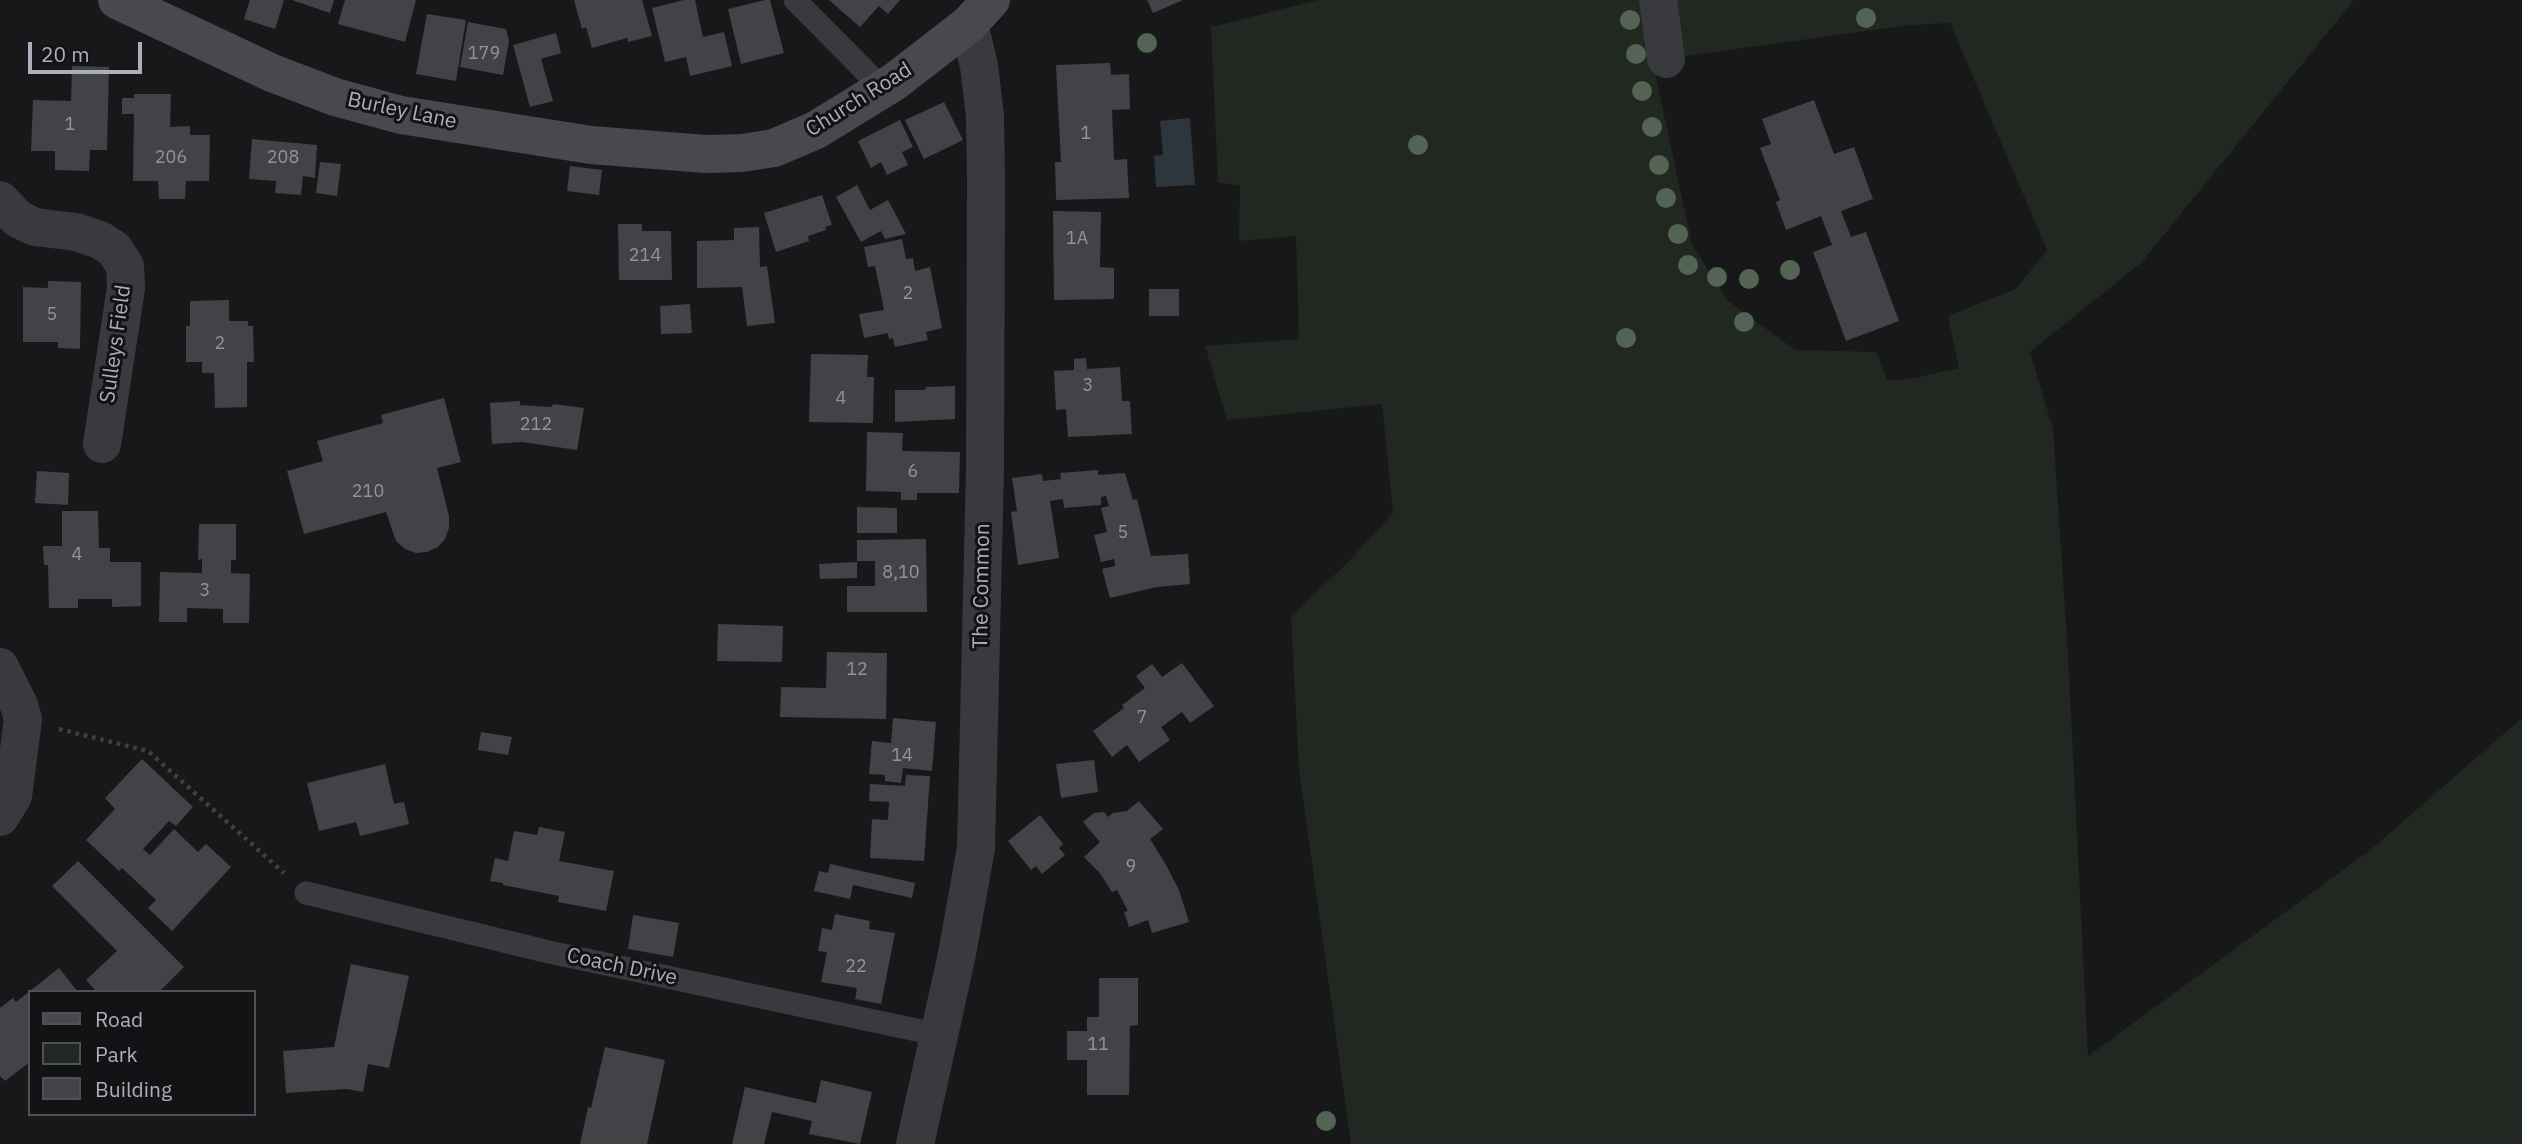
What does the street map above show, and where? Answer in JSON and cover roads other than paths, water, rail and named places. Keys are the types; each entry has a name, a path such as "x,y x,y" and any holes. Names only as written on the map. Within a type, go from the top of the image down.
{"street":[{"name":"Burley Lane","path":"117,0 272,73 335,97 401,115 591,145 706,154"},
{"path":"1658,0 1666,59"},
{"name":"Church Road","path":"706,154 742,153 774,148 816,130 883,89 980,12"},
{"name":"The Common","path":"915,1144 957,954 976,848 985,469 986,181 985,116 979,66 980,12"},
{"name":"Sulleys Field","path":"0,200 18,219 35,227 76,232 100,240 114,249 125,266 126,288 102,444"},
{"path":"0,667 15,695 23,719 13,796 0,817"}],"lane":[{"path":"795,0 883,89"},
{"name":"Coach Drive","path":"306,893 549,952 940,1035"}]}
